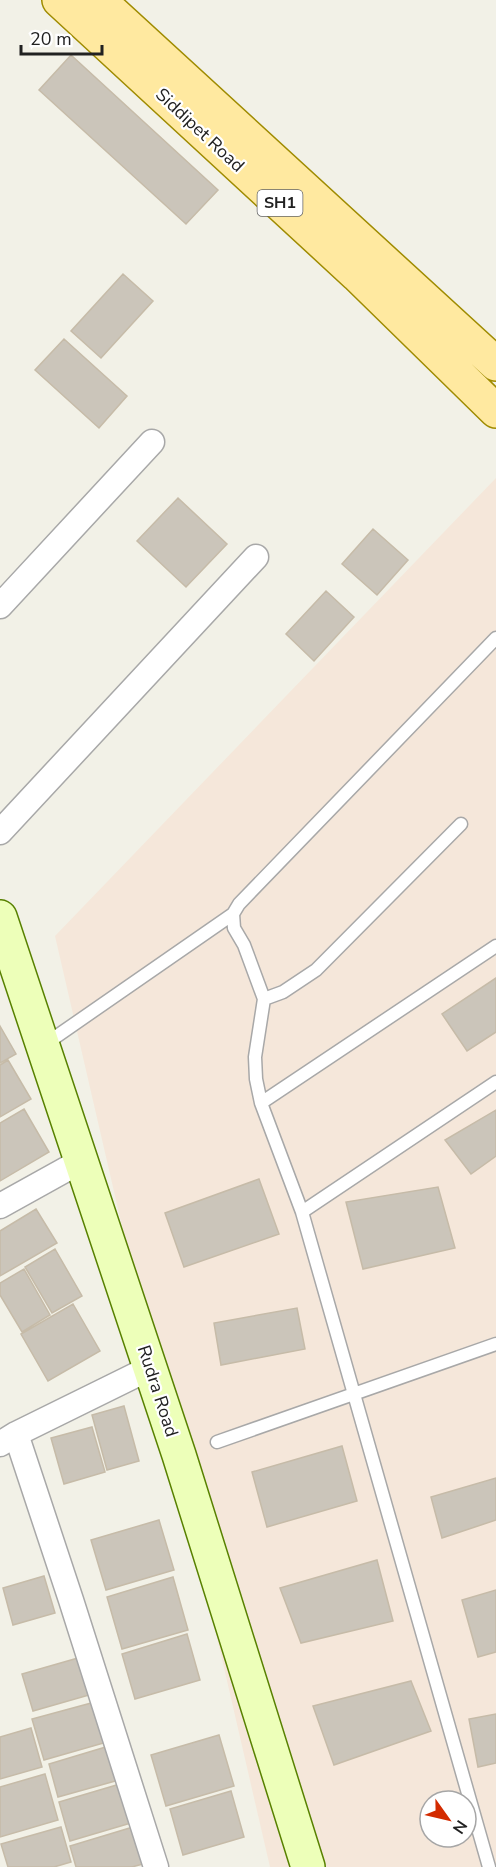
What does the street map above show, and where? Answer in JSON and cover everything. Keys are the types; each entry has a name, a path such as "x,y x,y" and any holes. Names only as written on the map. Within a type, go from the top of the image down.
{"main road":[{"name":"Siddipet Road","path":"58,0 357,275 496,411"},
{"name":"Siddipet Road","path":"99,0 496,364"},
{"name":"Rudra Road","path":"0,917 150,1368 308,1867"}],"street":[{"path":"0,606 152,442"},
{"path":"0,832 256,557"},
{"path":"0,1206 81,1161"},
{"path":"150,1368 8,1439 71,1600 156,1867"}],"lane":[{"path":"43,1046 233,914 239,904 496,638"},
{"path":"264,999 283,992 316,970 461,824"},
{"path":"233,914 234,928 244,945 264,999 255,1057 256,1079 261,1103 302,1212 489,1867"},
{"path":"261,1103 496,946"},
{"path":"302,1212 496,1082"},
{"path":"217,1442 496,1344"}],"shaded area":[{"path":"496,478 496,1867 270,1867 55,936"}],"building":[{"path":"71,55 218,190 186,224 39,90"},
{"path":"123,274 153,301 101,358 71,331"},
{"path":"64,339 127,396 99,428 35,370"},
{"path":"178,498 227,544 186,587 137,541"},
{"path":"373,529 408,560 377,595 342,564"},
{"path":"326,591 354,617 314,661 286,634"},
{"path":"496,978 496,1032 467,1051 442,1014"},
{"path":"0,1026 16,1054 0,1063"},
{"path":"8,1060 31,1099 0,1117 0,1065"},
{"path":"24,1109 49,1152 0,1181 0,1123"},
{"path":"496,1110 496,1156 471,1174 445,1140"},
{"path":"259,1179 279,1234 184,1267 165,1213"},
{"path":"438,1187 455,1248 363,1269 346,1202"},
{"path":"36,1209 57,1243 0,1276 0,1231"},
{"path":"55,1249 82,1296 52,1313 25,1267"},
{"path":"24,1269 50,1315 22,1332 0,1295 0,1283"},
{"path":"73,1304 100,1351 48,1381 21,1334"},
{"path":"297,1308 305,1349 221,1365 214,1323"},
{"path":"124,1406 139,1461 107,1470 92,1415"},
{"path":"92,1427 105,1472 64,1484 51,1438"},
{"path":"342,1446 357,1501 267,1527 252,1472"},
{"path":"496,1478 496,1520 442,1538 431,1497"},
{"path":"159,1520 174,1570 106,1590 91,1540"},
{"path":"377,1560 393,1621 301,1643 280,1588"},
{"path":"44,1576 55,1613 13,1625 3,1588"},
{"path":"173,1577 188,1630 122,1649 107,1597"},
{"path":"496,1590 496,1652 478,1657 462,1600"},
{"path":"187,1634 200,1680 135,1699 122,1654"},
{"path":"78,1658 89,1695 33,1711 22,1674"},
{"path":"411,1681 431,1731 334,1765 313,1706"},
{"path":"95,1702 107,1742 44,1760 32,1719"},
{"path":"496,1714 496,1763 478,1767 469,1719"},
{"path":"31,1728 42,1767 0,1779 0,1737"},
{"path":"219,1735 234,1786 166,1806 151,1755"},
{"path":"109,1746 119,1780 58,1797 49,1764"},
{"path":"45,1774 58,1820 0,1837 0,1787"},
{"path":"120,1784 131,1823 70,1841 59,1802"},
{"path":"231,1791 244,1837 183,1855 170,1809"},
{"path":"61,1827 71,1862 54,1867 8,1867 1,1844"},
{"path":"133,1827 143,1864 132,1867 76,1867 70,1846"}]}
